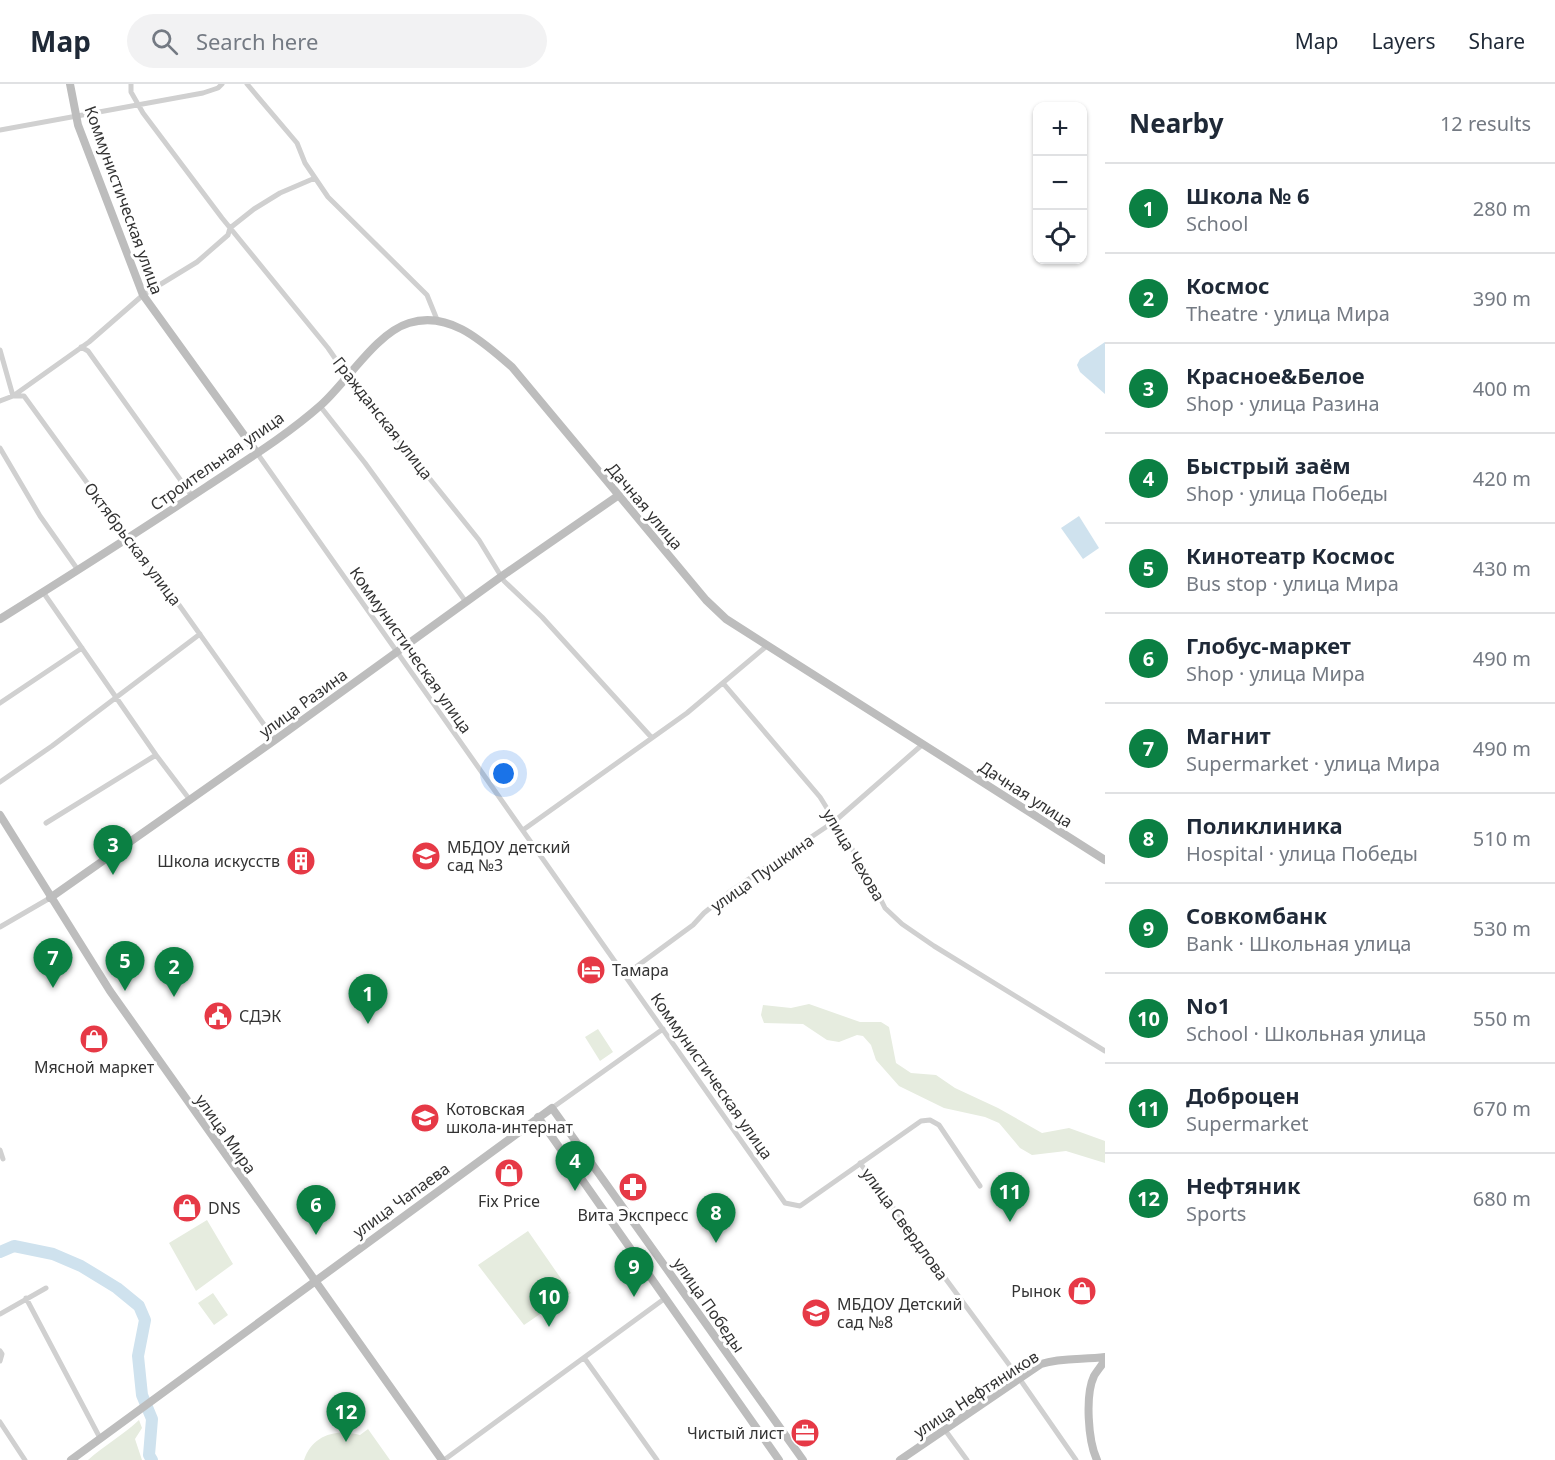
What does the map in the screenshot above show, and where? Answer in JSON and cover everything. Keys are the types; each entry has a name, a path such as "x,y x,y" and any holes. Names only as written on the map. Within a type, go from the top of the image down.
{"street":[{"name":"Коммунистическая улица","path":"70,84 76,116 143,295 257,453 785,1203 800,1206 860,1163"},
{"name":"Гражданская улица","path":"131,84 131,92 143,113 230,228 479,540 502,576 517,594 542,616 652,738"},
{"path":"0,130 203,93 218,88 222,84"},
{"path":"248,84 297,143 305,163 328,197 427,295 438,322"},
{"path":"0,401 13,396 89,342 143,295 197,262 228,235 230,228 254,209 280,193 315,178"},
{"name":"Строительная улица","path":"0,619 257,453 320,406 385,335 408,323 422,320 438,322"},
{"name":"Дачная улица","path":"438,322 458,327 477,336 512,367 706,600 726,619 1105,860"},
{"path":"81,347 88,351 192,496"},
{"path":"0,350 13,396"},
{"name":"Октябрьская улица","path":"13,396 24,396 128,538 168,588 275,740"},
{"path":"320,406 365,463 466,602"},
{"path":"0,448 40,516 78,570"},
{"name":"улица Разина","path":"0,927 50,898 619,495"},
{"path":"43,592 190,800"},
{"path":"0,782 52,746 200,634"},
{"path":"523,830 687,713 768,645"},
{"path":"0,703 82,648"},
{"name":"улица Чехова","path":"723,683 820,797 870,878 885,908 902,924 934,946 1105,1051"},
{"name":"улица Пушкина","path":"625,975 693,926 704,913 731,891 836,821 923,744"},
{"path":"46,824 156,755"},
{"name":"улица Мира","path":"0,815 110,991 443,1460"},
{"name":"улица Чапаева","path":"70,1460 538,1117 663,1029"},
{"name":"улица Победы","path":"552,1108 803,1460"},
{"name":"улица Победы","path":"538,1117 779,1460"},
{"path":"860,1163 921,1121 930,1120 939,1125 980,1186"},
{"path":"0,1150 3,1159"},
{"name":"улица Свердлова","path":"860,1163 1019,1378 1076,1460"},
{"path":"0,1314 46,1288"},
{"path":"26,1298 100,1438"},
{"path":"443,1460 585,1359 664,1299"},
{"path":"0,1351 2,1354 0,1361"},
{"path":"1097,1460 1090,1438 1090,1395 1094,1377 1105,1358"},
{"name":"улица Нефтяников","path":"900,1460 1041,1364 1055,1359 1105,1358"},
{"path":"585,1359 657,1460"},
{"path":"0,1422 25,1460"},
{"path":"945,1430 967,1460"}],"shaded area":[{"path":"809,1004 860,1022 881,1022 889,1027 896,1063 911,1073 936,1075 955,1088 998,1108 1042,1133 1069,1128 1105,1141 1105,1163 1066,1151 1032,1155 1020,1148 999,1123 985,1117 944,1108 899,1086 876,1060 871,1045 863,1036 857,1035 839,1042 827,1040 803,1024 764,1023 761,1015 763,1005 791,1008"},
{"path":"598,1029 613,1052 600,1061 585,1037"},
{"path":"207,1220 233,1264 196,1291 169,1243"},
{"path":"528,1231 571,1293 524,1325 478,1265"},
{"path":"213,1293 228,1315 214,1325 198,1303"},
{"path":"139,1420 142,1428 135,1439 142,1460 88,1460 127,1430"},
{"path":"368,1429 390,1460 304,1460 308,1451 319,1439 343,1432 360,1435"}],"water":[{"path":"1105,342 1105,394 1080,372 1077,365 1080,359"},
{"path":"1079,516 1099,548 1083,559 1061,528"}],"waterway":[{"path":"0,1252 14,1246 53,1254 81,1266 117,1288 139,1306 145,1320 138,1356 142,1395 152,1419 149,1455 152,1460"}],"place":[{"name":"МБДОУ детский сад №3","path":"426,856"},
{"name":"Школа искусств","path":"301,861"},
{"name":"Красное&Белое","path":"113,875"},
{"name":"Тамара","path":"591,970"},
{"name":"Магнит","path":"53,988"},
{"name":"Кинотеатр Космос","path":"125,991"},
{"name":"Космос","path":"174,997"},
{"name":"СДЭК","path":"218,1016"},
{"name":"Школа № 6","path":"368,1024"},
{"name":"Мясной маркет","path":"94,1039"},
{"name":"Котовская школа-интернат","path":"425,1118"},
{"name":"Fix Price","path":"509,1173"},
{"name":"Вита Экспресс","path":"633,1187"},
{"name":"Быстрый заём","path":"575,1191"},
{"name":"DNS","path":"187,1208"},
{"name":"Доброцен","path":"1010,1222"},
{"name":"Глобус-маркет","path":"316,1235"},
{"name":"Поликлиника","path":"716,1243"},
{"name":"Рынок","path":"1082,1291"},
{"name":"Совкомбанк","path":"634,1297"},
{"name":"МБДОУ Детский сад №8","path":"816,1313"},
{"name":"No1","path":"549,1327"},
{"name":"Чистый лист","path":"805,1433"},
{"name":"Нефтяник","path":"346,1442"}]}
